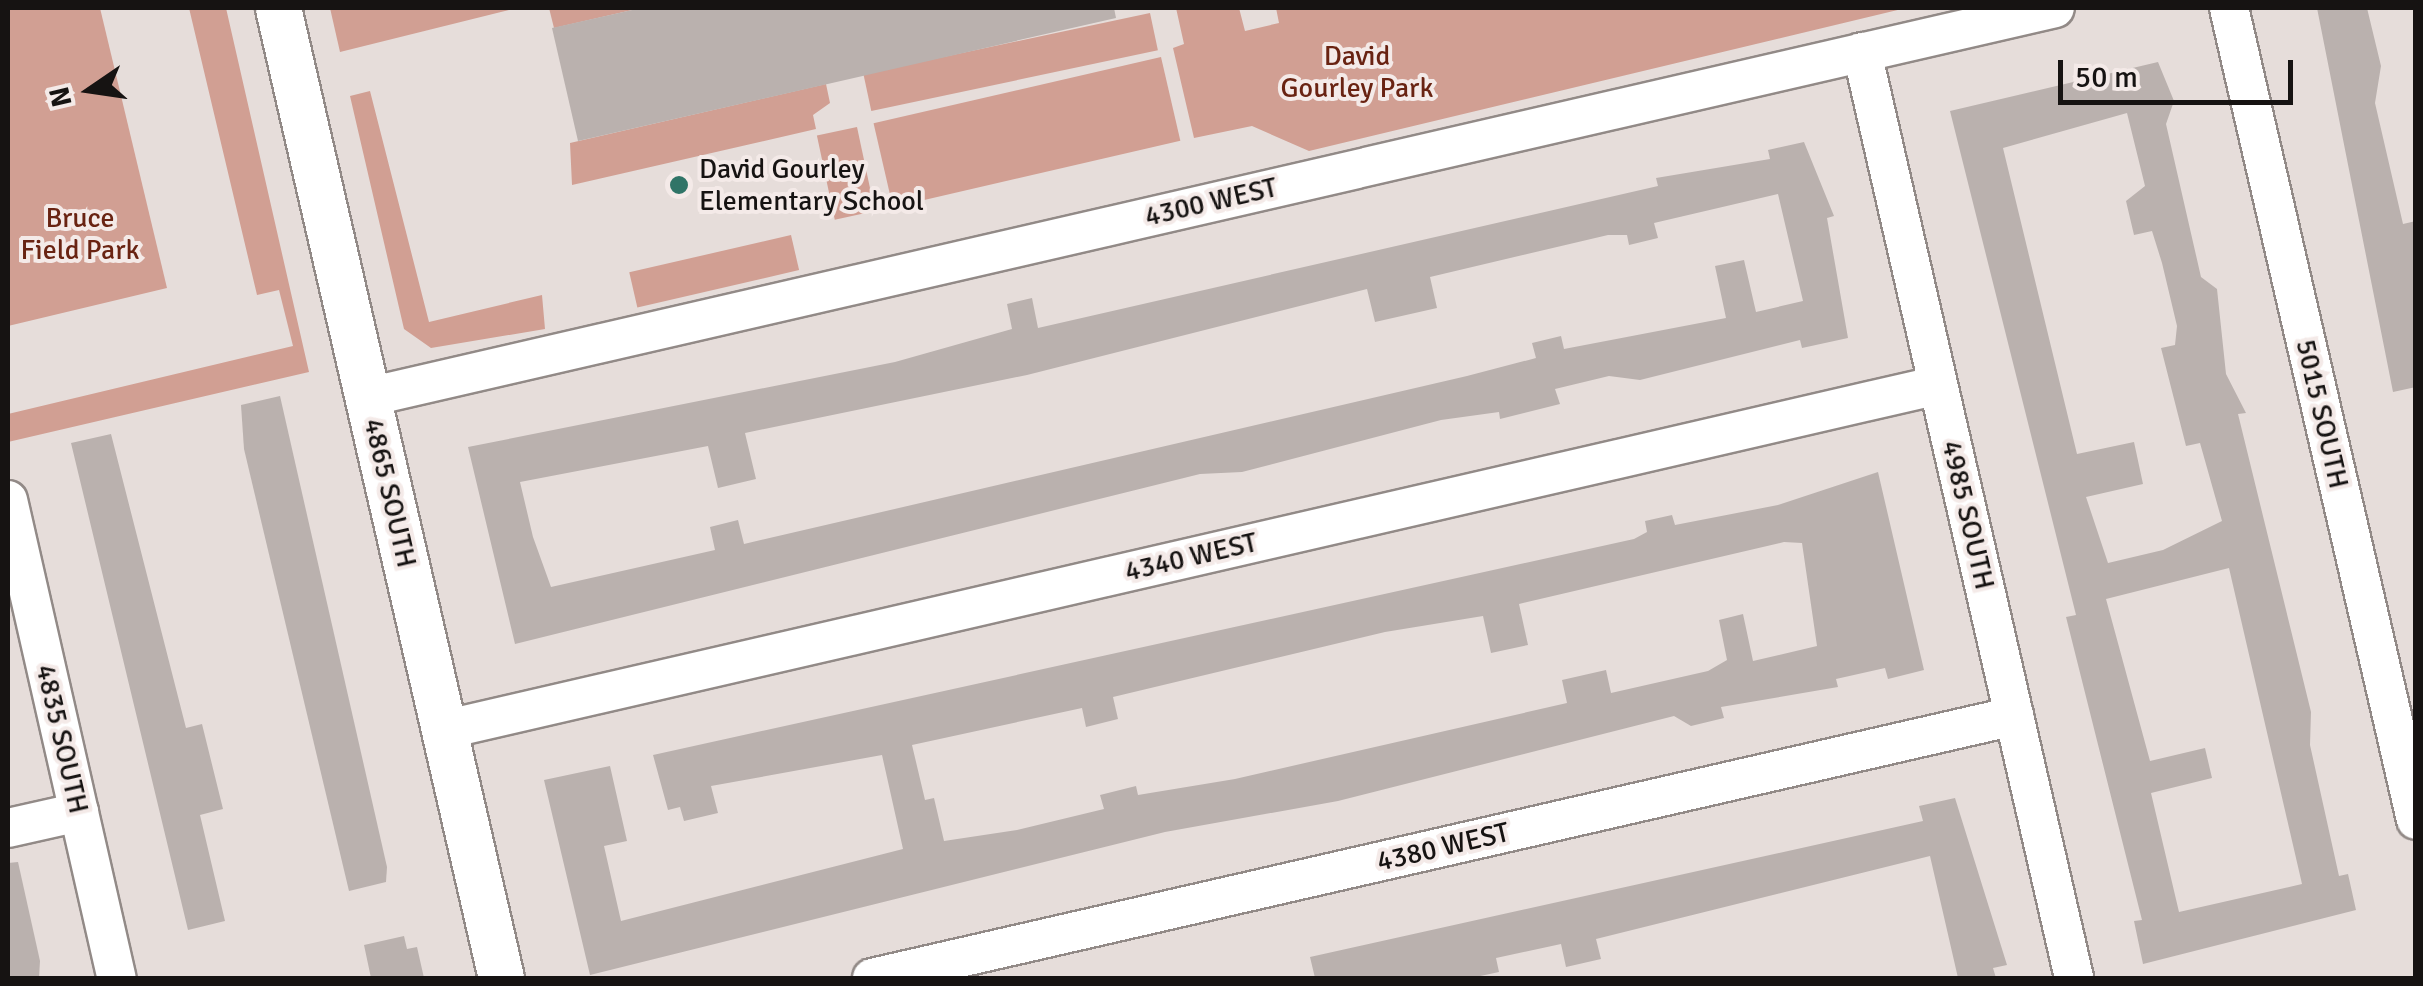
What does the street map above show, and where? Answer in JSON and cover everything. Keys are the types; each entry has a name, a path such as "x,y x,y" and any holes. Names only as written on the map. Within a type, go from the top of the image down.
{"street":[{"name":"4865 SOUTH","path":"278,8 501,978"},
{"name":"4300 WEST","path":"368,397 2055,8"},
{"name":"5015 SOUTH","path":"2229,8 2416,820"},
{"name":"4985 SOUTH","path":"1862,52 2074,978"},
{"name":"4340 WEST","path":"444,730 1938,385"},
{"name":"4835 SOUTH","path":"8,500 118,978"},
{"name":"4380 WEST","path":"872,978 2014,716"},
{"path":"8,828 79,812"}],"green space":[{"name":"Bruce Field Park","path":"8,8 100,8 167,288 8,326"},
{"path":"189,8 226,8 309,372 8,442 8,414 293,346 279,290 257,295"},
{"path":"330,8 517,8 340,52"},
{"path":"549,8 641,8 554,28"},
{"name":"David Gourley Park","path":"1176,8 1239,8 1245,31 1279,23 1276,8 1906,8 1309,151 1252,126 1194,138 1173,48 1184,44"},
{"path":"1150,13 1158,50 871,111 863,74"},
{"path":"1161,57 1180,141 893,207 874,123"},
{"path":"826,84 830,103 813,115 816,129 572,185 570,143"},
{"path":"370,91 429,322 542,295 545,329 431,348 404,329 350,96"},
{"path":"857,127 875,211 835,220 817,136"},
{"path":"791,235 799,270 637,307 629,272"}],"building":[{"name":"David Gourley Elementary School","path":"641,8 1114,8 1116,18 578,141 552,28"},
{"path":"2317,8 2367,8 2381,66 2375,103 2403,224 2416,221 2416,387 2393,392"},
{"path":"2158,62 2174,101 2166,124 2201,277 2217,289 2226,374 2246,413 2238,414 2311,712 2310,745 2339,876 2348,874 2356,910 2143,964 2134,921 2142,920 2066,617 2076,615 1950,111","holes":["2127,113 2145,186 2126,201 2134,235 2152,231 2162,263 2177,326 2175,345 2161,348 2186,446 2200,443 2222,521 2163,550 2108,563 2086,497 2143,484 2134,442 2077,454 2003,148","2229,568 2302,884 2179,912 2151,793 2212,778 2205,748 2150,761 2106,599"]},
{"path":"1804,142 1834,216 1827,218 1848,338 1802,348 1800,340 1640,380 1609,376 1555,389 1560,404 1500,419 1499,412 1441,420 1242,472 1200,474 515,644 468,447 895,362 1012,329 1007,304 1032,298 1038,328 1658,186 1656,178 1770,159 1768,150","holes":["1778,194 1803,301 1756,312 1744,260 1715,266 1726,318 1564,349 1561,336 1532,343 1536,358 1467,376 744,544 738,520 710,527 715,550 551,587 533,537 520,482 708,446 718,488 756,479 745,433 1027,375 1367,289 1375,322 1437,308 1430,277 1608,235 1627,235 1629,245 1658,238 1654,223"]},
{"path":"280,396 387,867 386,882 349,891 244,449 241,405"},
{"path":"111,434 186,728 202,724 223,809 200,815 225,921 188,930 71,443"},
{"path":"1878,472 1924,670 1888,679 1885,668 1836,679 1838,687 1721,707 1724,718 1691,726 1674,716 1338,801 1165,832 590,975 544,780 610,766 627,841 604,846 621,921 903,849 882,755 711,786 718,813 684,821 680,807 668,810 653,755 1634,539 1647,532 1645,521 1672,515 1675,525 1778,505","holes":["1784,542 1802,543 1817,646 1753,661 1743,614 1719,620 1727,660 1708,671 1611,693 1606,670 1562,680 1567,703 1235,779 1138,795 1136,786 1100,795 1104,809 1017,830 944,841 934,798 925,800 912,745 1082,708 1086,727 1118,719 1113,697 1385,632 1483,616 1491,653 1528,645 1519,604"]},
{"path":"1955,798 2007,965 1993,968 1996,978 1958,978 1930,856 1596,939 1601,959 1566,967 1561,944 1496,958 1499,972 1471,978 1315,978 1310,957 1923,821 1919,806"},
{"path":"18,862 40,961 39,978 8,978 8,863"},
{"path":"404,936 407,949 417,947 424,978 371,978 364,945"}],"place":[{"name":"David Gourley Elementary School","path":"679,185"}]}
